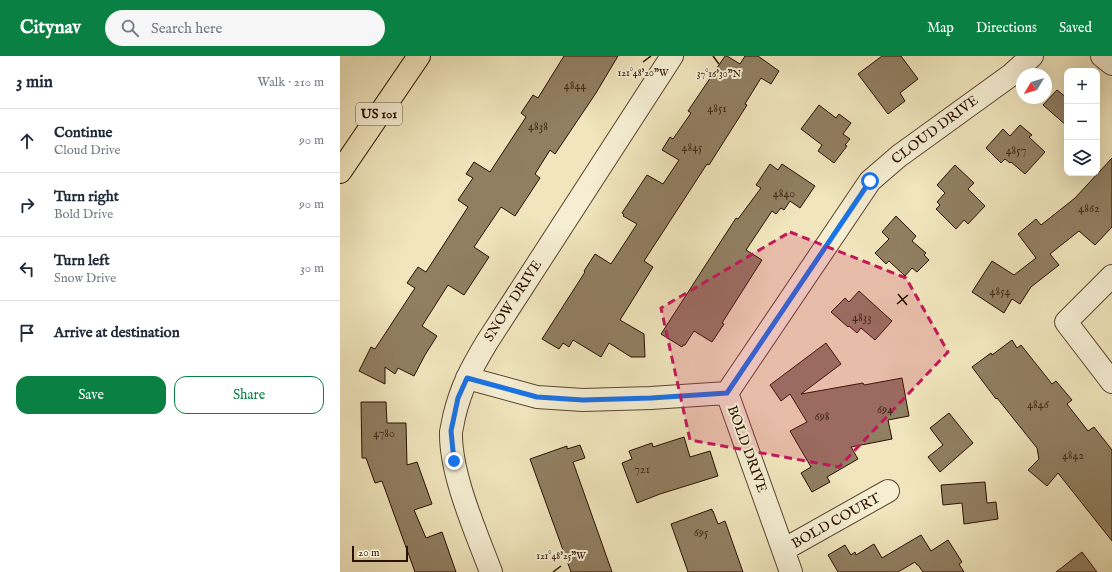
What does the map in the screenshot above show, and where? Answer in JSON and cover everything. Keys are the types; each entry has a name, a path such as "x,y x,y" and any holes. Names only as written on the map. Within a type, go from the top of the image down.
{"highway":[{"name":"US 101","path":"340,172 420,56"}],"street":[{"name":"SNOW DRIVE","path":"491,572 462,493 454,461 451,431 458,398 467,378 487,342 672,56"},
{"name":"CLOUD DRIVE","path":"727,393 870,181 899,156 1010,75 1032,56"},
{"path":"1102,56 1112,64"},
{"path":"1112,276 1066,322 1112,382"},
{"name":"BOLD DRIVE","path":"467,378 537,397 583,400 651,398 727,393 791,572"},
{"name":"BOLD COURT","path":"783,550 888,491"}],"highlighted area":[{"path":"790,232 906,278 948,352 839,467 690,440 661,308"}],"building":[{"path":"564,56 618,56 596,93 555,154 550,150 535,174 540,178 515,216 501,207 474,247 489,257 464,295 448,285 422,326 437,336 414,376 398,368 395,374 385,367 385,384 359,371 371,347 375,349 415,288 407,283 418,267 426,272 468,207 458,200 473,178 466,174 474,162 490,172 526,117 521,113 533,95 538,98"},
{"path":"725,56 740,64 745,56 758,56 779,71 771,84 761,78 745,104 747,105 709,165 707,164 644,261 653,267 620,320 644,334 645,357 631,357 609,343 601,357 573,340 569,347 563,343 559,349 542,339 595,254 611,264 637,224 623,216 624,215 622,213 647,175 663,184 679,160 662,150 670,137 673,139 691,113 688,111"},
{"path":"882,56 901,56 918,79 900,93 905,101 888,114 858,74"},
{"path":"1057,90 1064,96 1064,123 1043,105 1052,104 1052,95"},
{"path":"819,105 836,118 839,114 851,123 843,134 850,139 845,145 847,146 834,163 818,151 822,145 801,129"},
{"path":"1020,125 1032,135 1029,137 1045,152 1025,174 1005,159 1001,163 986,148 1003,129 1010,136"},
{"path":"1112,158 1112,227 1095,245 1079,231 1050,254 1059,265 1031,287 1020,304 1012,299 1004,313 972,292 992,261 1014,275 1036,258 1018,234 1036,219 1041,225 1075,198 1095,176 1100,176 1100,171"},
{"path":"770,164 778,170 782,164 815,186 800,208 790,201 784,210 781,208 776,214 772,211 746,250 762,260 722,323 724,324 712,342 694,331 682,347 661,334 736,218 738,219 761,188 756,185"},
{"path":"955,165 974,183 968,189 985,206 968,224 964,220 956,229 936,209 940,205 937,202 945,193 937,185"},
{"path":"896,216 916,236 912,241 926,253 924,255 929,260 917,272 912,268 905,276 889,261 886,264 875,253 889,239 882,232"},
{"path":"859,291 892,321 875,340 861,328 857,333 831,312 845,298 849,302"},
{"path":"1012,340 1017,348 1021,345 1052,384 1056,381 1072,400 1067,404 1088,431 1094,427 1112,450 1112,541 1058,473 1047,486 1028,470 1039,459 1037,448 997,398 996,399 972,367 991,353 992,355"},
{"path":"826,343 841,364 801,394 902,378 909,416 888,420 892,439 851,447 858,459 827,477 830,482 812,492 801,473 811,467 790,431 807,422 790,394 781,401 770,385"},
{"path":"361,402 386,402 387,423 406,423 407,465 417,462 432,504 414,510 426,538 442,532 456,572 415,572 382,481 375,483 366,458 362,458"},
{"path":"949,413 973,443 940,472 928,457 943,445 930,428"},
{"path":"684,437 690,457 710,451 718,476 660,494 637,503 622,463 632,459 629,451 652,443 653,447"},
{"path":"580,445 585,458 573,462 612,572 571,572 530,459 567,446 567,449"},
{"path":"985,482 987,503 996,502 998,519 964,524 962,503 943,505 941,485"},
{"path":"712,509 718,524 725,521 743,572 688,572 671,524"},
{"path":"921,535 931,551 948,540 962,562 959,564 964,572 923,572 915,562 898,572 838,572 828,555 845,545 851,555 855,552 856,555 874,544 882,558"},
{"path":"1082,552 1097,572 1056,572"}],"route":[{"path":"454,461 451,431 458,398 467,378 537,397 583,400 651,398 727,393 870,181"}]}
